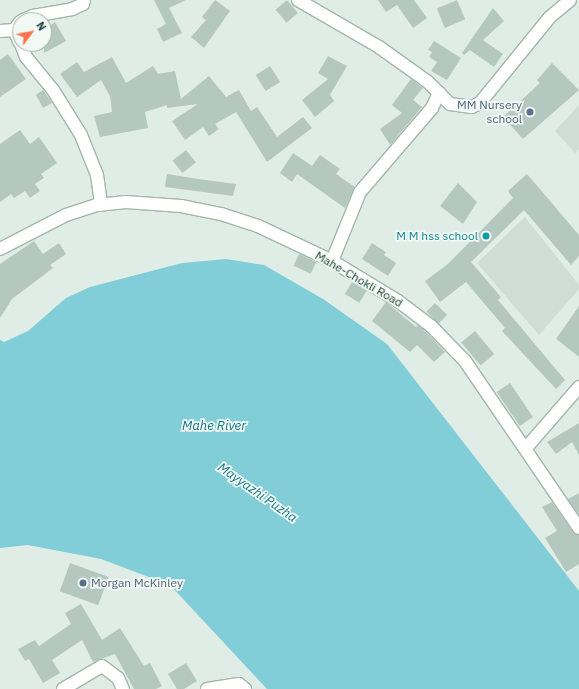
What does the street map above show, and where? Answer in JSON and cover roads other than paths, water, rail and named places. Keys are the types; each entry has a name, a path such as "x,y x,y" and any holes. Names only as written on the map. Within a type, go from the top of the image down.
{"street":[{"path":"52,13 72,9 83,4 84,0"},
{"path":"298,0 379,47 428,82 450,104 472,107 480,103 550,17 570,0"},
{"path":"0,31 12,27"},
{"path":"24,52 26,57 54,90 81,134 97,175 101,205"},
{"path":"332,261 360,192 432,108 439,93"},
{"name":"Mahe-Chokli Road","path":"0,249 66,215 101,205 126,202 154,203 221,214 258,226 332,261 398,300 431,326 465,361 526,448 579,528"},
{"path":"526,448 579,387"},
{"path":"63,689 102,666 118,678 123,689"},
{"path":"207,689 239,684 245,689"}],"water":[{"name":"Mahe River","path":"226,259 264,265 323,299 387,344 579,591 579,689 267,689 170,585 101,559 28,545 0,548 0,340 4,342 28,331 66,298 90,287 182,263"}],"place":[{"name":"MM Nursery school","path":"530,112"},
{"name":"M M hss school","path":"486,236"},
{"name":"Morgan McKinley","path":"83,583"}],"water label":[{"name":"Mayyazhi Puzha","path":"257,493"}]}
